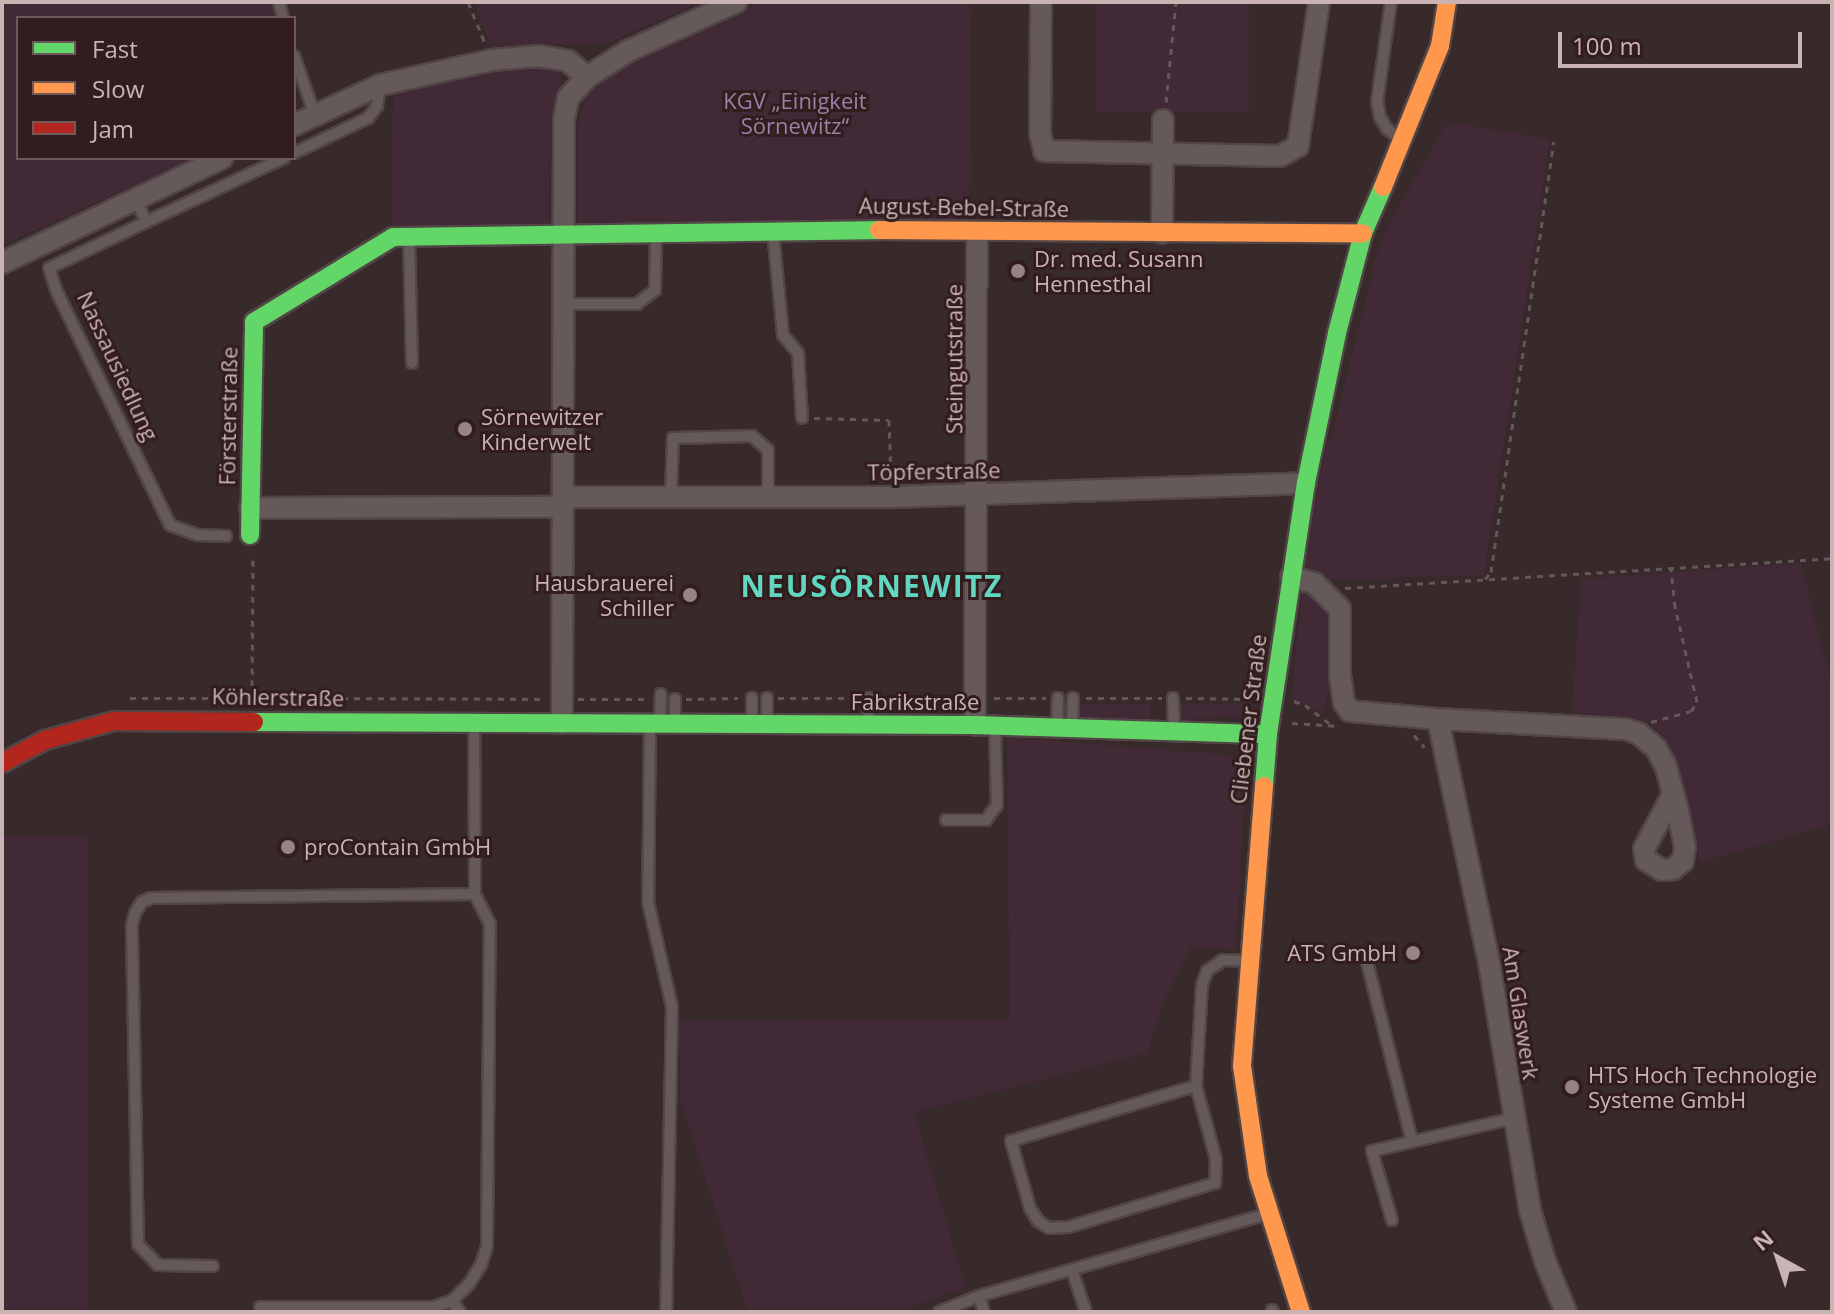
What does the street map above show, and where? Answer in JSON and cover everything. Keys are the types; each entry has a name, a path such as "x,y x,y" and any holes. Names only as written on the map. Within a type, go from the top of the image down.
{"street":[{"path":"562,723 564,119 568,98 587,77 628,51 736,2"},
{"path":"1041,2 1040,133 1044,151 1280,156 1298,146 1319,2"},
{"name":"Cliebener Straße","path":"1301,1312 1269,1213 1252,1145 1243,1080 1247,961 1268,734 1306,483 1337,333 1363,233 1404,141 1440,46 1447,2"},
{"path":"296,124 380,85 492,60 538,56 568,61 587,77"},
{"path":"1162,233 1163,120"},
{"path":"2,263 218,160"},
{"name":"August-Bebel-Straße","path":"564,233 772,229 1363,233"},
{"name":"Steingutstraße","path":"977,232 975,698 985,726"},
{"name":"Försterstraße","path":"250,535 254,322 393,237 564,233"},
{"name":"Töpferstraße","path":"564,502 671,497 978,495 1306,483"},
{"name":"Försterstraße","path":"250,508 564,502"},
{"path":"1291,577 1314,583 1340,609 1340,675 1344,703 1350,711 1625,729 1638,733 1656,748 1666,767 1673,794"},
{"name":"Am Glaswerk","path":"1438,719 1489,963 1530,1210 1545,1261 1566,1312"},
{"name":"Köhlerstraße","path":"2,763 45,740 114,721 562,723"},
{"name":"Fabrikstraße","path":"562,723 1065,727 1268,734"}],"lane":[{"path":"1391,2 1377,101 1380,117 1387,129 1404,141"},
{"path":"296,62 315,115"},
{"path":"296,152 368,118 377,106 380,85"},
{"name":"Nassausiedlung","path":"226,536 198,535 170,525 62,304 49,268 280,160"},
{"path":"135,198 146,222"},
{"path":"772,229 783,335 798,353 802,418"},
{"path":"564,304 637,304 655,290 656,231"},
{"path":"409,237 412,363"},
{"path":"671,497 673,438 752,436 768,450 768,497"},
{"path":"660,696 662,724 648,902 672,1007 666,1312"},
{"path":"752,698 760,725"},
{"path":"760,725 767,698"},
{"path":"868,725 869,698"},
{"path":"1058,698 1065,727"},
{"path":"1065,727 1073,698"},
{"path":"1173,698 1174,730"},
{"path":"662,724 675,699"},
{"path":"260,1307 433,1307 452,1301 469,1284 487,1245 490,924 475,894 474,722"},
{"path":"946,820 986,820 997,805 985,726"},
{"path":"213,1266 158,1265 138,1244 132,925 142,902 151,898 475,894"},
{"path":"1196,1086 1011,1141 1030,1208 1038,1221 1049,1228 1068,1227 1215,1183 1216,1159 1196,1086 1202,985 1207,971 1223,960 1247,961"},
{"path":"1367,962 1412,1141"},
{"path":"1392,1220 1372,1151 1514,1118"},
{"path":"939,1312 979,1296 1269,1213"},
{"path":"1072,1270 1086,1312"},
{"path":"979,1296 984,1312"},
{"path":"452,1301 460,1312"}],"path":[{"path":"468,2 492,60"},
{"path":"1163,120 1176,2"},
{"path":"1485,579 1491,572 1554,142"},
{"path":"802,418 889,420 891,497"},
{"path":"250,535 253,545 252,698"},
{"path":"1327,593 1485,579 1832,558"},
{"path":"1625,729 1691,711 1697,702 1675,607 1671,568"},
{"path":"455,698 660,696"},
{"path":"675,699 752,698"},
{"path":"767,698 1058,698"},
{"path":"1073,698 1272,699 1305,705 1332,725"},
{"path":"1287,722 1345,726"},
{"path":"1409,731 1420,739 1427,754"}],"green space":[{"path":"2,2 271,2 275,16 16,16 16,160 191,160 2,245"},
{"path":"473,2 702,2 607,43 492,47"},
{"name":"KGV „Einigkeit Sörnewitz“","path":"759,2 971,2 969,224 578,226 578,124 587,92 612,73"},
{"path":"1096,2 1249,2 1249,112 1096,112"},
{"path":"544,63 556,69 562,78 552,121 548,223 392,232 393,88 507,65"},
{"path":"1448,122 1550,139 1484,575 1320,580 1303,567 1327,442 1333,432 1383,234"},
{"path":"1801,563 1832,689 1832,824 1700,862 1669,743 1652,723 1630,717 1572,713 1581,579"},
{"path":"1302,588 1312,590 1334,612 1333,695 1326,694 1325,711 1315,711 1292,698"},
{"path":"1257,703 1240,716 1179,720 1178,704"},
{"path":"1077,704 1150,704 1150,719 1077,719"},
{"path":"1007,737 1228,755 1235,759 1245,780 1236,951 1191,946 1165,997 1147,1053 914,1112 965,1287 898,1312 748,1312 680,1099 679,1021 1010,1020"},
{"path":"2,836 87,836 87,1312 2,1312"}],"traffic: fast":[{"path":"1264,786 1268,734 1306,483 1337,333 1363,233 1383,187"},
{"path":"250,535 254,322 393,237 879,230"},
{"path":"254,722 975,725 1268,734"}],"traffic: slow":[{"path":"1383,187 1440,46 1447,2"},
{"path":"879,230 1363,233"},
{"path":"1264,786 1242,1066 1258,1176 1301,1312"}],"traffic: jam":[{"path":"2,763 45,740 114,721 254,722"}],"place":[{"name":"Dr. med. Susann Hennesthal","path":"1018,271"},
{"name":"Sörnewitzer Kinderwelt","path":"465,429"},
{"name":"Hausbrauerei Schiller","path":"690,595"},
{"name":"proContain GmbH","path":"288,847"},
{"name":"ATS GmbH","path":"1413,953"},
{"name":"HTS Hoch Technologie Systeme GmbH","path":"1572,1087"}],"district":[{"name":"NEUSÖRNEWITZ","path":"872,586"}]}
